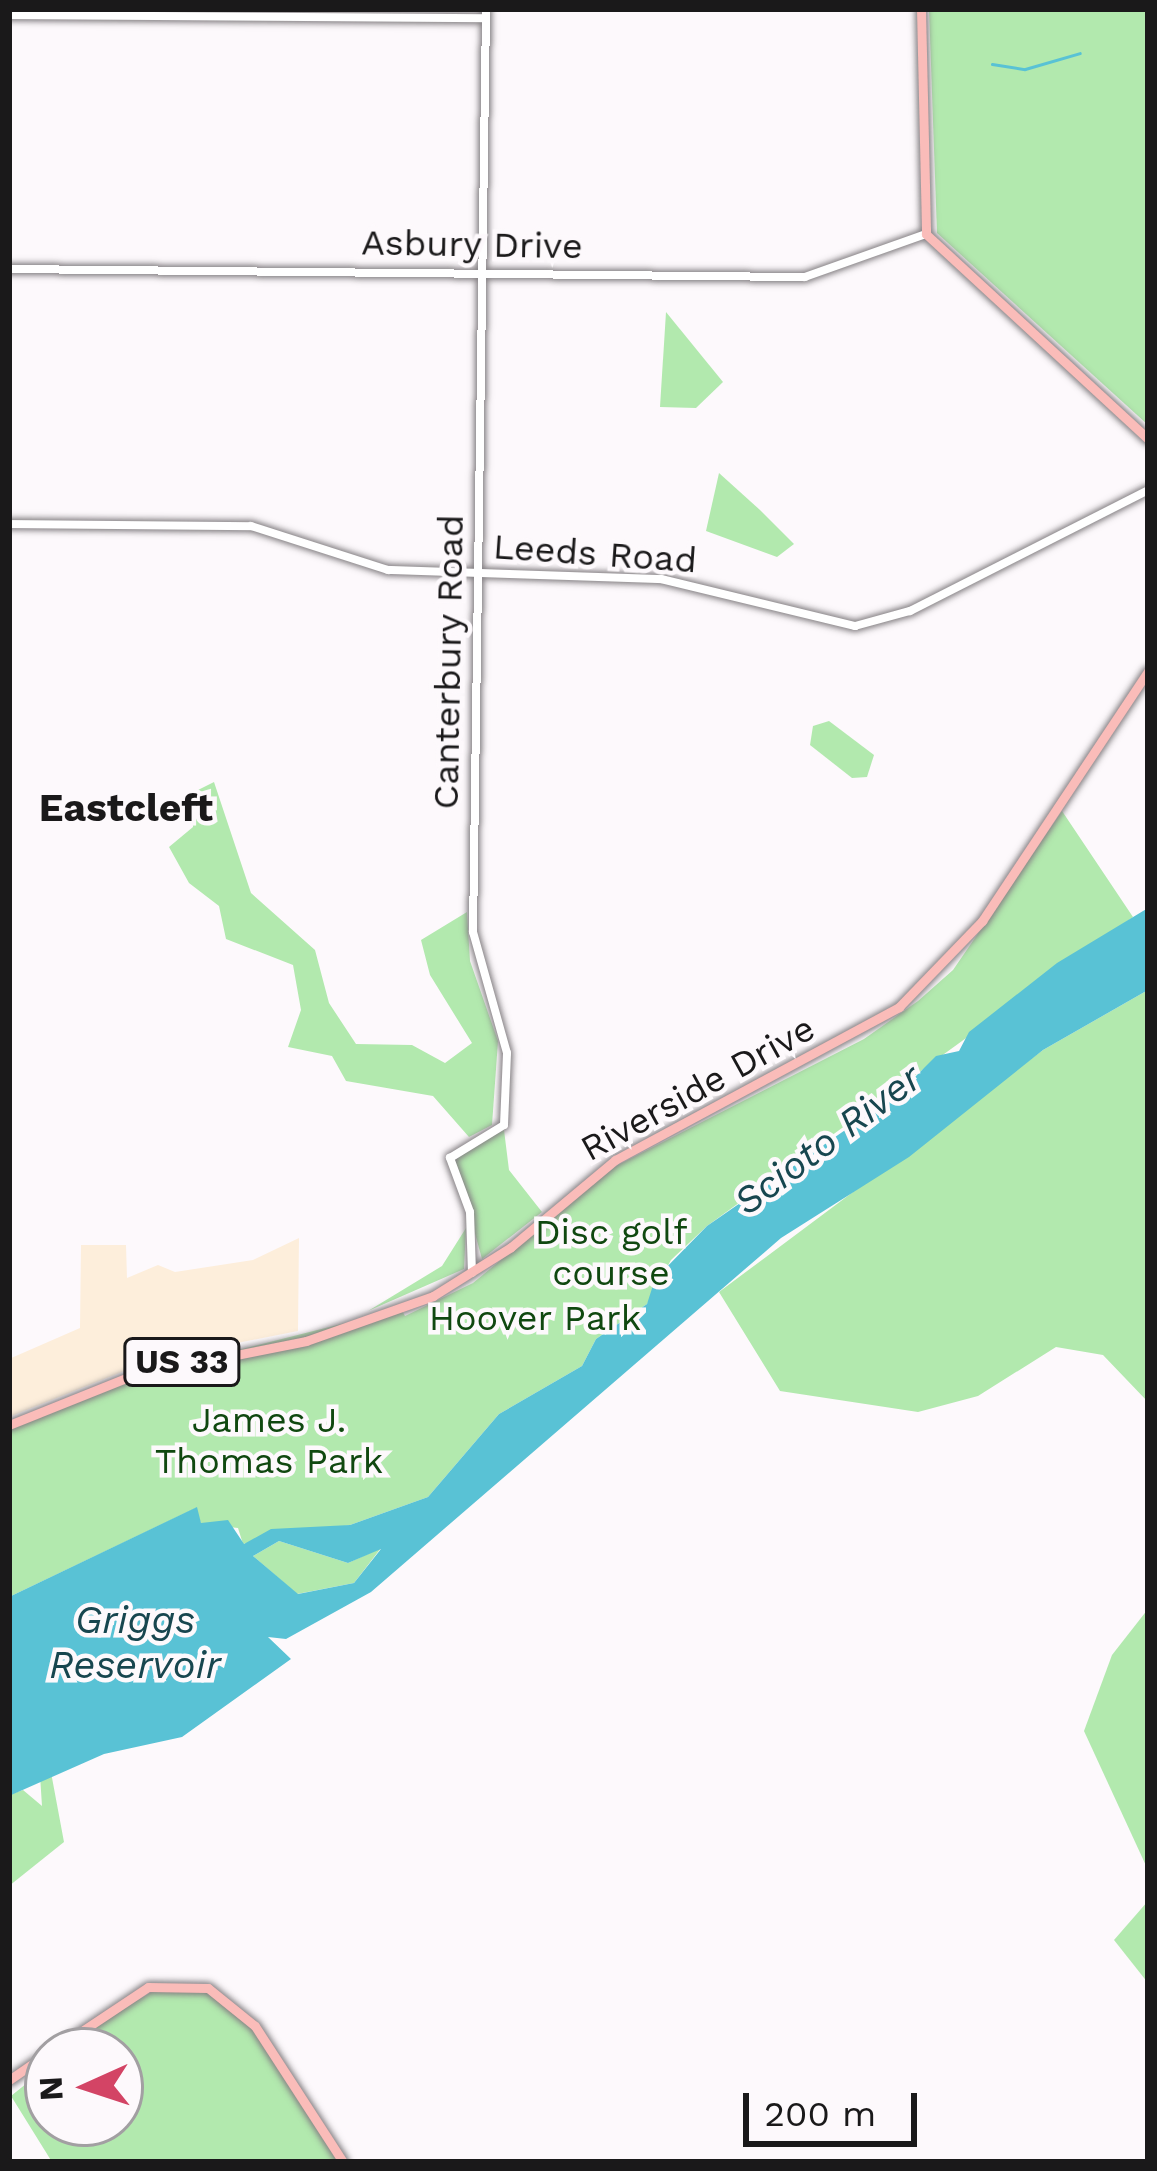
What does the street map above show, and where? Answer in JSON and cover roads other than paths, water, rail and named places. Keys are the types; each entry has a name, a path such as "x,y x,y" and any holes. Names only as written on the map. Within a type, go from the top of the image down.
{"main road":[{"path":"921,9 926,234 1148,439"},
{"name":"Riverside Drive","path":"9,1425 157,1368 334,1333 472,1274 615,1160 918,994 982,921 1148,671"},
{"path":"88,2027 148,1987 208,1988 255,2026 343,2162"}],"street":[{"path":"9,15 486,13"},
{"name":"Canterbury Road","path":"472,1274 470,1212 450,1158 504,1125 507,1053 473,932 486,13"},
{"name":"Asbury Drive","path":"9,269 805,277 926,234"},
{"name":"Leeds Road","path":"9,524 251,526 369,566 661,579 825,624 873,624 1148,490"}],"water":[{"name":"Griggs Reservoir","path":"1148,908 1148,990 1043,1050 909,1157 781,1238 371,1592 286,1639 268,1637 291,1659 182,1737 104,1754 9,1796 9,1597 197,1507 201,1523 228,1520 244,1544 271,1529 350,1525 428,1497 499,1414 582,1366 596,1339 647,1304 655,1279 707,1226 900,1092 936,1056 959,1051 969,1032 1057,963","holes":["279,1541 348,1563 381,1549 354,1583 298,1594 253,1556"]}],"waterway":[{"path":"992,64 1025,69 1080,53"}],"district":[{"name":"Eastcleft","path":"126,808"}],"water label":[{"name":"Scioto River","path":"828,1140"}],"park label":[{"name":"Disc golf course","path":"611,1252"},
{"name":"Hoover Park","path":"535,1319"},
{"name":"James J. Thomas Park","path":"269,1440"}]}
